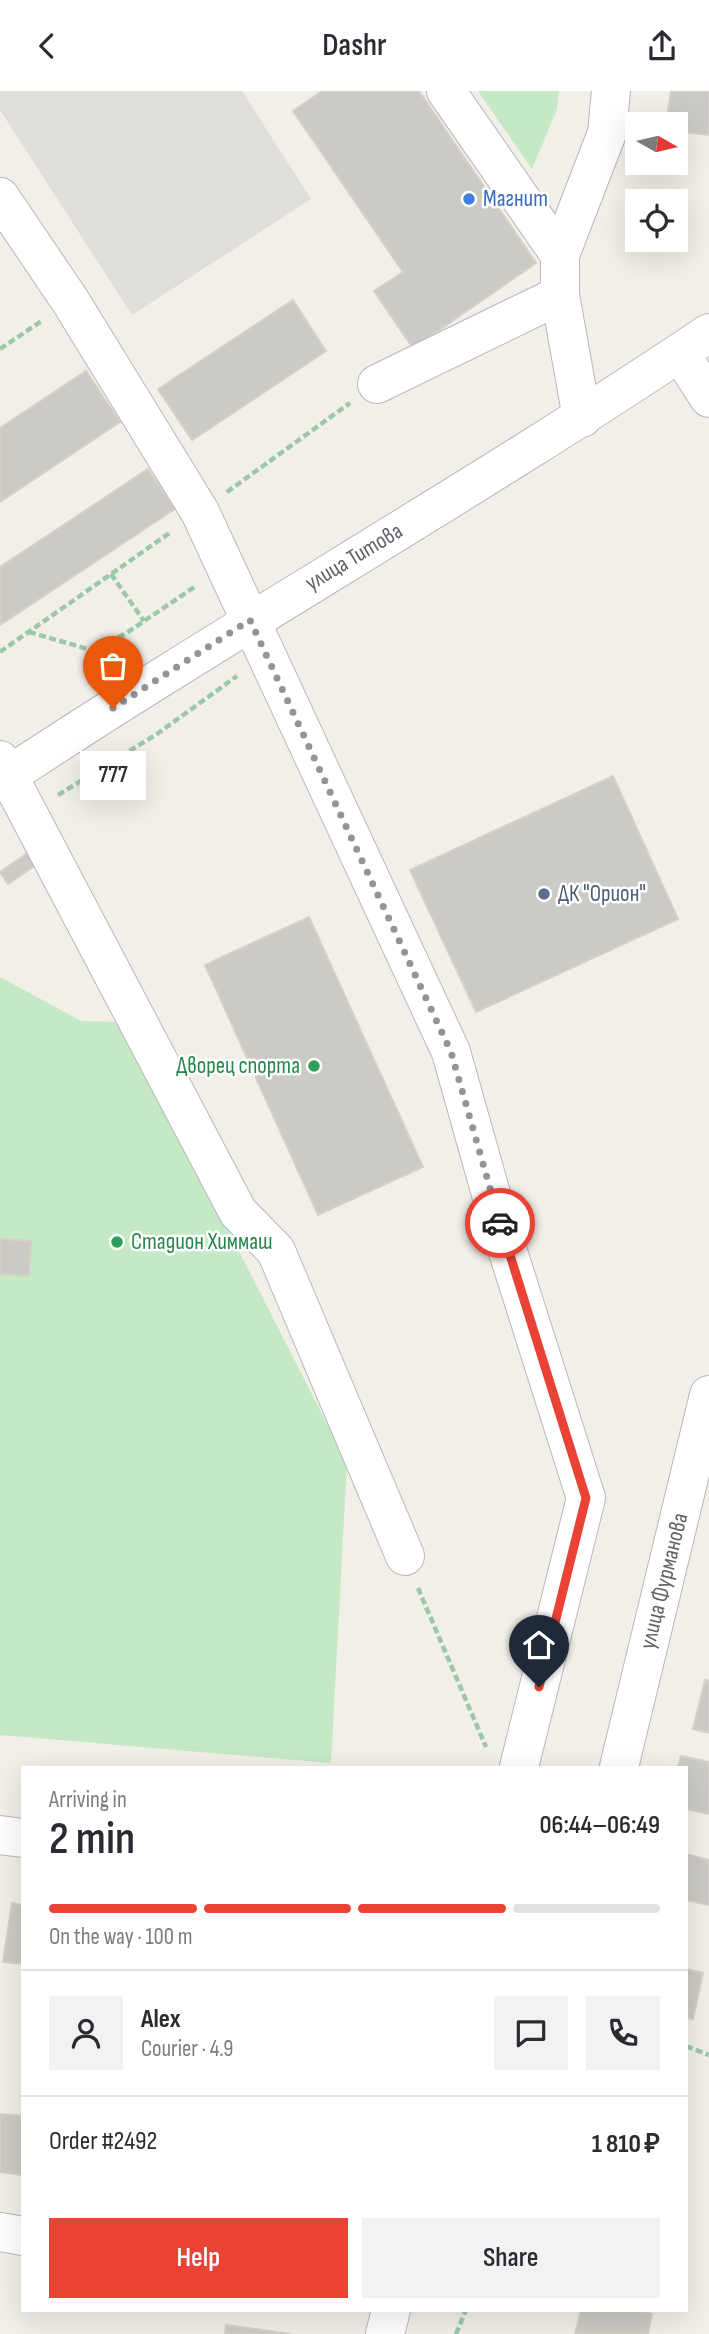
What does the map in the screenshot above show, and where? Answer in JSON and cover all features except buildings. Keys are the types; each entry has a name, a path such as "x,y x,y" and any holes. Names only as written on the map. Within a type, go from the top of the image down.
{"street":[{"path":"446,91 559,255"},
{"path":"582,418 560,295 559,255 607,133 611,91"},
{"path":"0,197 71,302 200,512 451,1052 502,1233 586,1498 504,1761"},
{"path":"377,384 560,295"},
{"path":"694,343 709,398"},
{"name":"улица Титова","path":"3,772 582,418 694,343"},
{"path":"3,772 30,812 238,1212 276,1251 405,1556"},
{"name":"улица Фурманова","path":"619,1766 709,1395"},
{"path":"0,1835 21,1838"},
{"path":"0,2232 21,2236"},
{"path":"385,2334 390,2312"}],"path":[{"path":"0,349 71,302"},
{"path":"28,632 91,650 144,621 225,567"},
{"path":"111,574 144,621"},
{"path":"30,812 157,734 266,655"},
{"path":"405,1556 504,1761"},
{"path":"688,2047 709,2055"},
{"path":"456,2334 465,2312"}],"shaded area":[{"path":"0,91 242,91 311,199 132,315 0,110"}],"green space":[{"path":"478,91 559,91 557,109 532,169"},
{"name":"Стадион Химмаш","path":"0,977 81,1021 122,1022 347,1463 331,1763 0,1735"}],"way so far":[{"path":"113,708 250,620 451,1052 500,1223"}],"place":[{"name":"Магнит","path":"469,199"},
{"name":"777","path":"113,708"},
{"name":"ДК \"Орион\"","path":"544,894"},
{"name":"Дворец спорта","path":"314,1066"},
{"name":"Стадион Химмаш","path":"117,1242"}],"route":[{"path":"500,1223 586,1498 539,1687"}]}
